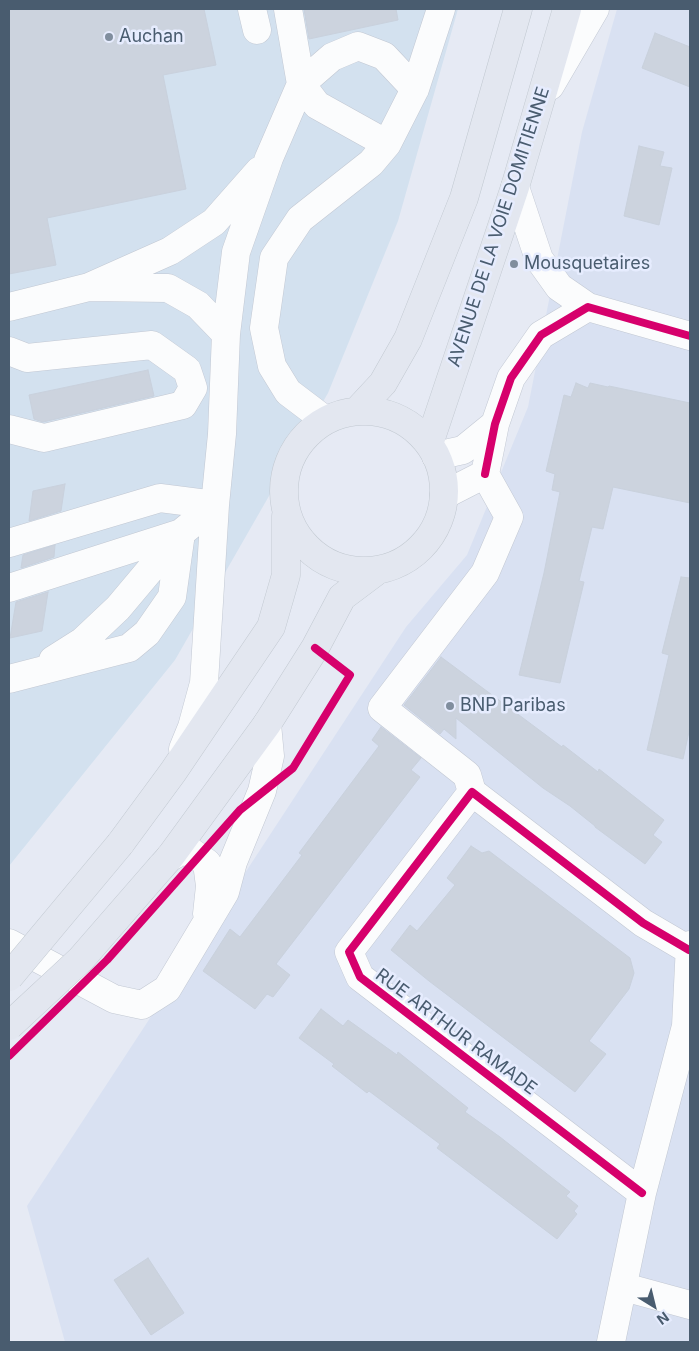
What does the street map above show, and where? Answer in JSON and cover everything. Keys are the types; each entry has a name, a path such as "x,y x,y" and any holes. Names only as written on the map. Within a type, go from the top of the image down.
{"main road":[{"path":"357,411 383,383 408,339 464,198 518,9"},
{"name":"AVENUE DE LA VOIE DOMITIENNE","path":"432,450 515,187 567,9"},
{"path":"9,977 120,844 173,772 271,626 286,575 286,514 283,487 289,460 304,438 325,420 340,414 357,411 378,412 398,418 415,429 432,450 441,468 444,495 441,512 434,529 424,544 410,556 378,570 355,571 332,565 312,553 297,535 286,514"},
{"path":"9,1026 81,959 166,862 267,724 315,648 342,597 378,570"}],"street":[{"path":"288,9 301,84 317,105 387,144"},
{"path":"325,420 288,392 272,366 264,328 274,258 300,219 371,163 387,144 415,89 442,9"},
{"path":"540,102 594,9"},
{"path":"173,772 192,727 204,683 214,505 222,434 226,334 236,252 269,158 301,84 332,57 358,46 384,56 415,89"},
{"path":"9,306 89,287 170,252 214,222 269,158"},
{"path":"515,187 539,259 559,287 588,307 690,336"},
{"path":"89,287 168,288 198,305 226,334"},
{"path":"588,307 542,334 511,378 495,424 486,474 509,517 485,574 382,708 467,775 472,792 643,923 690,948 688,1026 642,1193 624,1287 611,1342"},
{"path":"9,351 27,358 152,345 187,370 193,388 183,405 44,438 9,429"},
{"path":"432,450 463,450 495,424"},
{"path":"444,495 486,474"},
{"path":"9,543 160,498 214,505"},
{"path":"21,676 83,640 118,608 181,533 214,505"},
{"path":"9,588 181,533"},
{"path":"21,676 128,648 147,633 172,597 181,533"},
{"path":"9,943 114,999 142,1005 167,989 225,892 233,862 262,791 270,756 267,724"},
{"name":"RUE ARTHUR RAMADE","path":"472,792 350,952 360,977 642,1193"},
{"path":"166,862 180,852 190,851 207,863 210,886 205,928"},
{"path":"624,1287 690,1305"}],"shaded area":[{"path":"9,9 458,9 398,221 328,393 175,660 9,866"},
{"path":"617,9 690,9 690,1342 65,1342 27,1206 406,627 467,555 528,407 582,132"}],"building":[{"path":"9,9 204,9 216,65 163,75 186,189 47,218 56,265 9,274"},
{"path":"304,9 396,9 398,20 309,39"},
{"path":"655,33 690,47 690,87 642,68"},
{"path":"639,146 664,152 660,166 672,168 659,225 624,216"},
{"path":"148,370 154,396 43,422 34,419 29,395"},
{"path":"576,383 588,388 590,383 690,403 690,503 613,487 603,529 592,527 579,581 584,582 560,683 519,675 544,573 560,492 552,490 555,474 546,471 564,395 571,397"},
{"path":"65,484 61,511 29,521 33,491"},
{"path":"55,545 54,557 21,568 23,555"},
{"path":"681,577 690,578 690,727 683,759 647,750 669,655 662,653"},
{"path":"48,592 42,631 10,638 16,602"},
{"path":"441,657 562,747 563,745 598,772 599,769 664,820 653,835 662,842 645,864 570,806 543,788 456,718 456,739 444,729 440,734 404,705"},
{"path":"381,727 421,758 411,770 420,777 276,964 290,975 273,997 267,994 255,1009 203,971 230,929 240,937 302,855 299,853 379,746 372,740"},
{"path":"471,846 482,853 489,851 630,958 634,973 629,989 589,1041 606,1054 575,1092 391,950 410,925 417,931 455,885 447,878"},
{"path":"321,1009 343,1026 348,1020 397,1055 398,1052 468,1108 465,1112 570,1192 566,1196 578,1206 574,1211 577,1214 557,1239 437,1148 440,1144 369,1091 367,1093 332,1066 334,1064 299,1038"},
{"path":"148,1258 184,1313 151,1335 114,1280"}],"cycle path":[{"path":"485,474 495,424 511,378 541,335 588,307 690,336"},
{"path":"9,1056 107,960 240,810 293,768 350,675 315,648"},
{"path":"642,1193 360,977 349,952 472,792 643,923 689,950"}],"place":[{"name":"Auchan","path":"109,37"},
{"name":"Mousquetaires","path":"514,264"},
{"name":"BNP Paribas","path":"450,706"}]}
